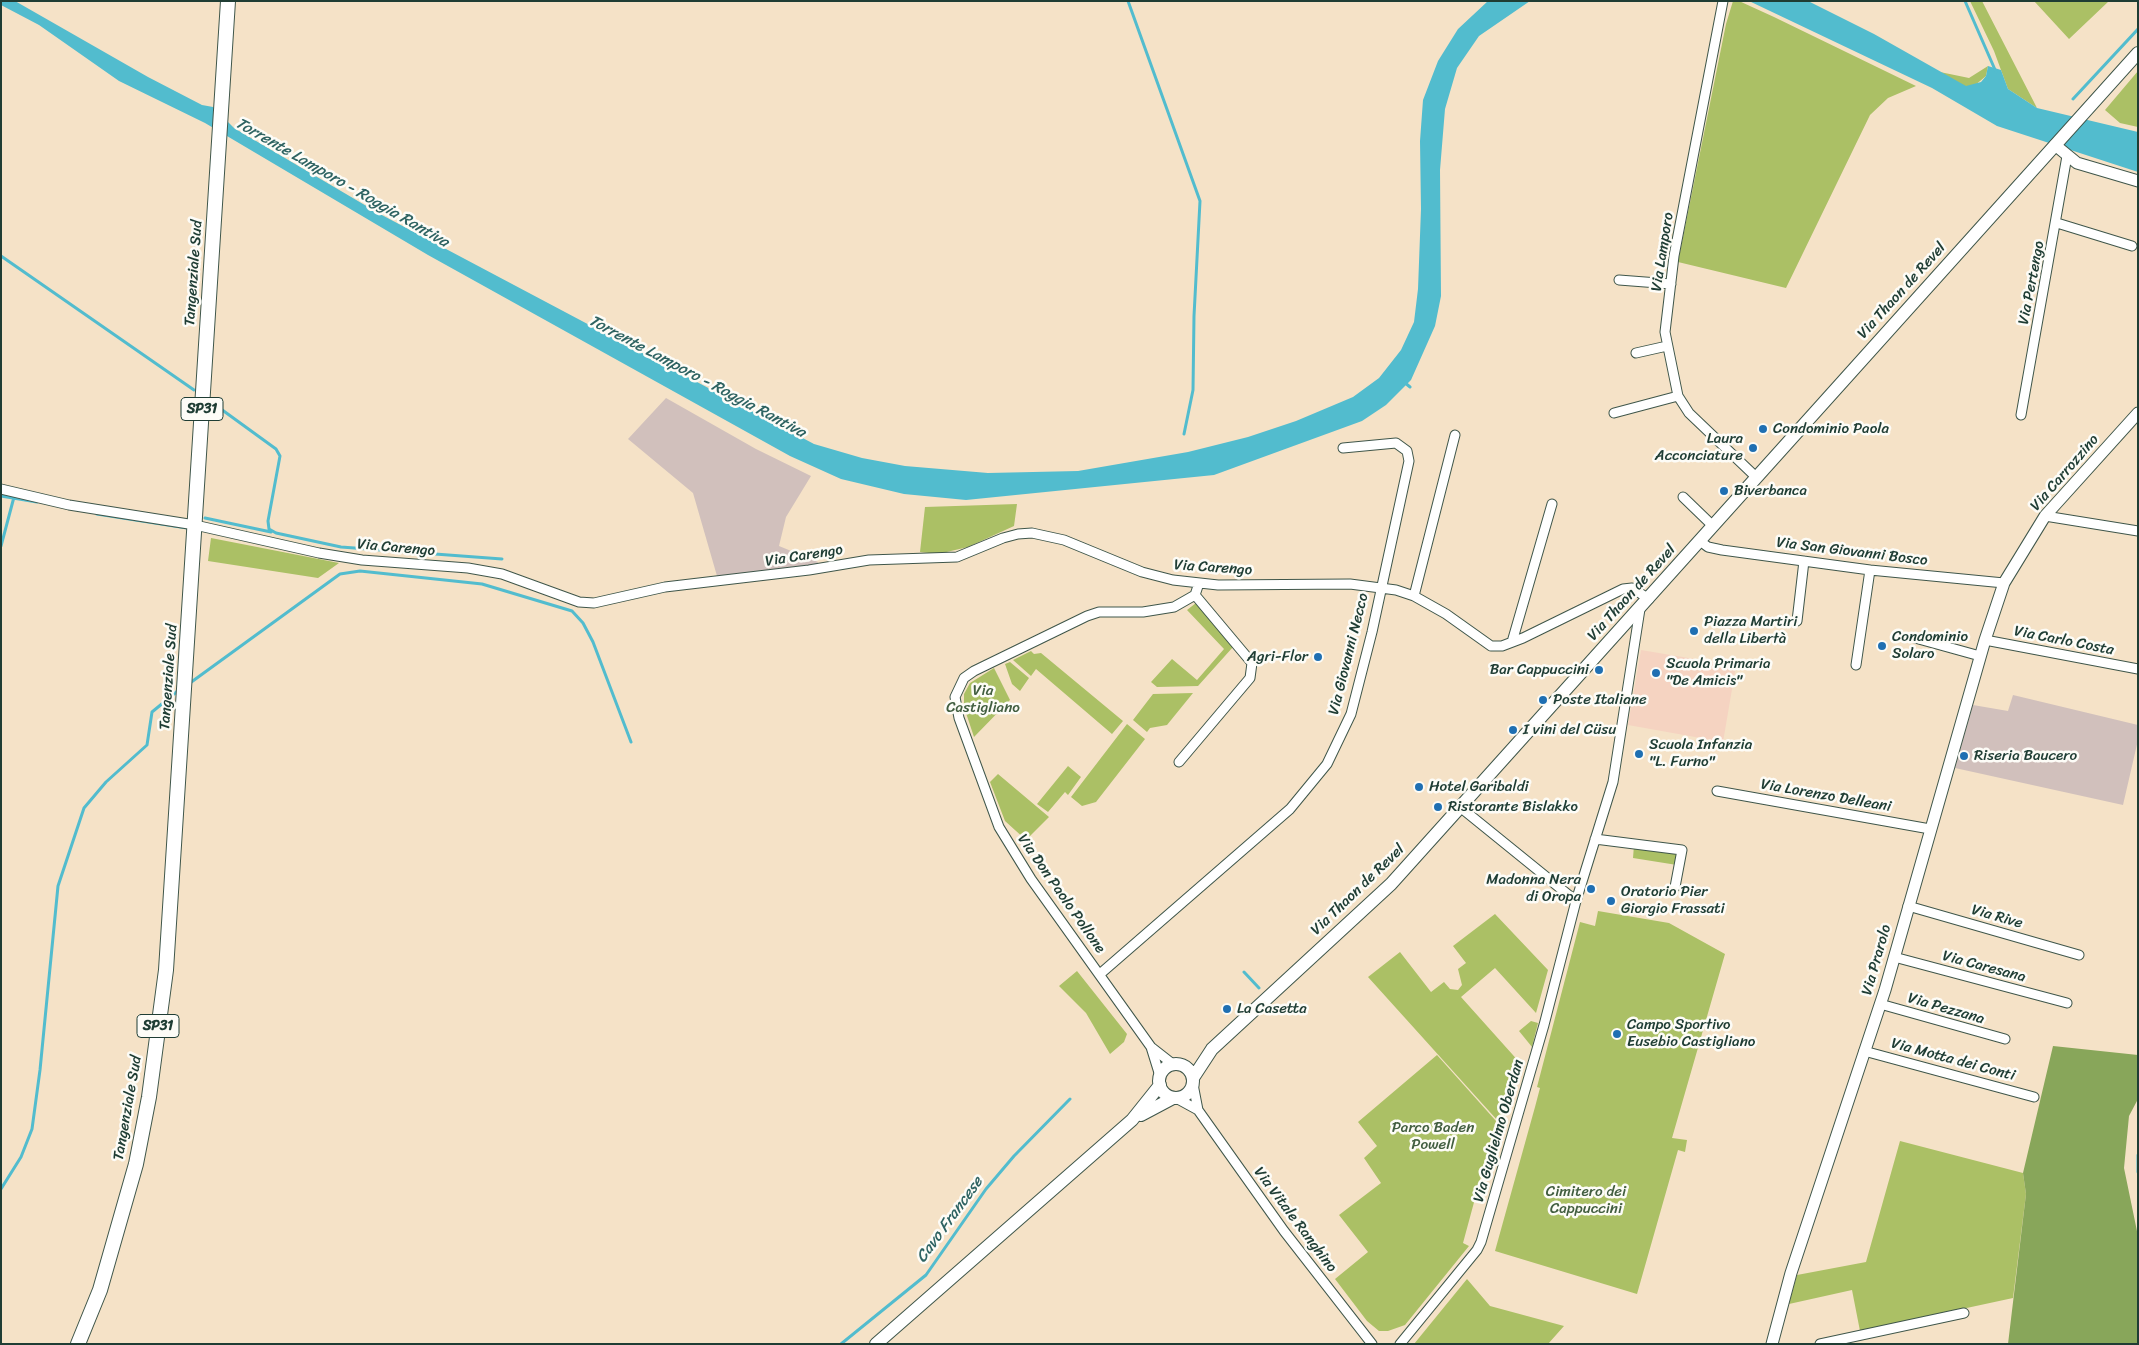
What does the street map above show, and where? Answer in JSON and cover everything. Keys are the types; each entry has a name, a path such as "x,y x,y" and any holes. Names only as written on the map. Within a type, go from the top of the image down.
{"main road":[{"name":"Tangenziale Sud","path":"78,1344 100,1290 136,1164 149,1097 166,970 228,1"},
{"name":"Via Thaon de Revel","path":"1193,1081 1212,1049 1391,884 2138,53"},
{"name":"Via Thaon de Revel","path":"1177,1065 1212,1049"},
{"path":"876,1344 1136,1117 1175,1098 1186,1095 1193,1081 1189,1070 1177,1065 1167,1067 1136,1117"},
{"path":"1160,1081 1164,1092 1175,1098"}],"street":[{"name":"Via Lamporo","path":"1723,1 1671,284 1665,332 1678,396 1702,428 1756,477"},
{"path":"2057,143 2067,156 2077,163 2138,181"},
{"name":"Via Pertengo","path":"2021,415 2057,222 2067,156"},
{"path":"2057,222 2132,246"},
{"path":"1619,280 1671,284"},
{"path":"1636,353 1667,346"},
{"path":"1614,413 1678,396"},
{"name":"Via Carrozzino","path":"2004,583 2045,516 2138,413"},
{"path":"1414,596 1455,435"},
{"name":"Via Giovanni Necco","path":"1100,974 1290,809 1327,764 1351,714 1410,461 1407,451 1396,443 1343,448"},
{"name":"Via Carengo","path":"1,490 69,505 195,525 336,556 362,560 468,568 502,574 564,598 594,603 672,586 809,570 869,560 957,557 1018,534 1032,533 1064,540 1142,572 1173,580 1199,583 1381,587 1414,596 1446,614 1491,646 1502,646 1512,642 1623,589 1632,588 1649,599"},
{"path":"1683,497 1713,526"},
{"path":"1512,642 1552,504"},
{"path":"2045,516 2138,531"},
{"name":"Via San Giovanni Bosco","path":"1700,541 1708,547 1722,550 1870,570 2004,583"},
{"path":"1798,621 1804,561"},
{"path":"1856,664 1870,570"},
{"path":"1179,762 1250,678 1252,663 1195,595 1199,583"},
{"name":"Via Prarolo","path":"1772,1344 1791,1274 1880,1004 1980,656 2004,583"},
{"name":"Via Don Paolo Pollone","path":"1160,1081 1151,1047 1030,879 999,827 959,718 955,697 957,689 964,678 974,671 1087,616 1099,612 1143,612 1174,607 1195,595"},
{"name":"Via Guglielmo Oberdan","path":"1400,1344 1477,1250 1481,1242 1544,1024 1576,901 1613,782 1640,609"},
{"path":"1915,638 1980,656"},
{"name":"Via Carlo Costa","path":"1985,640 2138,669"},
{"name":"Via Lorenzo Delleani","path":"1717,791 1930,829"},
{"path":"1460,807 1576,901"},
{"path":"1595,839 1682,850 1675,888"},
{"name":"Via Rive","path":"1908,906 2079,955"},
{"name":"Via Caresana","path":"1894,957 2067,1003"},
{"name":"Via Pezzana","path":"1880,1004 2005,1040"},
{"name":"Via Don Paolo Pollone","path":"1151,1047 1177,1065"},
{"name":"Via Motta dei Conti","path":"1864,1050 2034,1097"},
{"name":"Via Vitale Ranghino","path":"1193,1081 1198,1110 1284,1231 1372,1344"},
{"name":"Via Vitale Ranghino","path":"1175,1098 1198,1110"},
{"path":"1820,1344 1964,1313"}],"shaded area":[{"path":"666,398 756,449 811,476 786,517 779,546 818,562 817,565 717,576 693,493 628,439"},
{"path":"1641,650 1736,666 1723,742 1628,725"},
{"name":"Riseria Baucero","path":"2013,695 2138,725 2138,740 2123,805 1955,768 1973,705 2008,711"}],"green space":[{"path":"1733,1 1739,1 1774,17 1916,86 1888,98 1870,115 1786,288 1678,262 1726,24"},
{"path":"1970,1 1982,1 2037,108 2008,89 1994,51"},
{"path":"2034,1 2109,1 2069,39"},
{"path":"1988,66 1986,76 1974,86 1966,87 1940,72 1969,78"},
{"path":"2138,71 2138,127 2120,123 2105,110"},
{"path":"1017,504 1014,526 968,547 938,554 920,552 925,507"},
{"path":"211,538 339,563 318,578 208,561"},
{"path":"1196,603 1233,647 1198,686 1157,687 1151,682 1172,659 1197,680 1224,649 1187,610"},
{"name":"Via Castigliano","path":"1031,651 1034,654 1041,653 1123,721 1112,734 1036,669 1031,676 1013,660"},
{"name":"Via Castigliano","path":"1010,662 1029,678 1020,691 1012,684 1005,664"},
{"name":"Via Castigliano","path":"994,668 1010,700 974,737 964,707 964,694 970,683"},
{"path":"1193,693 1167,725 1150,728 1147,732 1133,720 1153,694"},
{"path":"1127,724 1145,739 1096,802 1082,806 1071,797"},
{"path":"1068,766 1081,777 1068,795 1065,792 1048,812 1037,804"},
{"path":"998,774 1049,817 1026,840 1005,821 990,782"},
{"path":"1634,845 1679,853 1677,865 1633,858"},
{"name":"Cimitero dei Cappuccini","path":"1598,911 1669,923 1725,954 1672,1138 1687,1140 1685,1152 1678,1150 1637,1294 1495,1251 1540,1088 1537,1087 1580,922 1595,926"},
{"path":"1495,914 1548,970 1536,1013 1495,968 1461,997 1521,1064 1505,1115 1498,1121 1368,977 1400,952 1431,992 1444,982 1450,989 1458,990 1462,985 1458,969 1466,963 1453,946"},
{"path":"1077,971 1127,1034 1124,1042 1110,1054 1086,1013 1059,986"},
{"path":"1531,1021 1538,1023 1532,1047 1519,1031"},
{"path":"2053,1046 2138,1055 2138,1099 2129,1116 2124,1168 2138,1236 2138,1344 2008,1344 2026,1194 2023,1173"},
{"name":"Parco Baden Powell","path":"1437,1055 1496,1121 1463,1243 1469,1246 1405,1325 1388,1331 1379,1331 1367,1321 1335,1279 1368,1252 1339,1215 1381,1183 1364,1158 1377,1146 1358,1122"},
{"path":"1900,1141 2023,1173 2026,1194 2013,1298 1860,1331 1852,1290 1789,1304 1797,1275 1866,1262"},
{"path":"1467,1279 1490,1306 1564,1326 1548,1344 1414,1344"}],"water":[{"path":"1,1 15,1 148,77 202,105 213,107 234,128 380,214 814,444 862,458 905,466 988,473 1078,471 1188,452 1248,437 1296,421 1353,397 1379,378 1401,350 1414,322 1418,289 1421,209 1420,141 1423,100 1438,61 1458,29 1488,1 1530,1 1479,36 1457,68 1445,109 1440,170 1441,296 1435,326 1411,380 1386,405 1362,421 1214,475 966,500 904,494 841,479 790,456 428,255 205,123 119,81 39,25 1,5"},
{"path":"1749,1 1808,1 1874,34 1966,86 1981,82 1986,76 1988,66 2001,70 2008,89 2037,108 2138,132 2138,172 1997,126 1932,88"}],"waterway":[{"path":"1128,1 1200,201 1194,316 1193,390 1184,434"},
{"path":"1965,1 1996,72"},
{"path":"2073,99 2138,29"},
{"path":"1,256 194,390"},
{"path":"1404,382 1410,387"},
{"path":"214,404 276,449 280,456 268,521 269,529 276,533 341,547 502,559"},
{"path":"1,496 37,502"},
{"path":"1,546 14,497"},
{"path":"97,514 187,528"},
{"path":"205,518 271,532"},
{"path":"190,683 340,574 360,571 482,584 572,611 583,623 593,642 631,742"},
{"path":"1,1189 21,1157 32,1129 40,1070 58,886 84,808 106,782 147,745 152,712 180,689"},
{"path":"1244,972 1259,988"},
{"name":"Cavo Francese","path":"841,1344 926,1275 986,1189 1014,1156 1070,1099"},
{"path":"2138,1155 2138,1172"}],"place":[{"name":"Condominio Paola","path":"1763,429"},
{"name":"Laura Acconciature","path":"1753,448"},
{"name":"Biverbanca","path":"1724,491"},
{"name":"Piazza Martiri della Libertà","path":"1694,631"},
{"name":"Condominio Solaro","path":"1882,646"},
{"name":"Agri-Flor","path":"1318,657"},
{"name":"Bar Cappuccini","path":"1599,670"},
{"name":"Scuola Primaria \"De Amicis\"","path":"1656,673"},
{"name":"Poste Italiane","path":"1543,700"},
{"name":"I vini del Cüsu","path":"1513,730"},
{"name":"Scuola Infanzia \"L. Furno\"","path":"1639,754"},
{"name":"Riseria Baucero","path":"1964,756"},
{"name":"Hotel Garibaldi","path":"1419,787"},
{"name":"Ristorante Bislakko","path":"1438,807"},
{"name":"Madonna Nera di Oropa","path":"1591,889"},
{"name":"Oratorio Pier Giorgio Frassati","path":"1611,901"},
{"name":"La Casetta","path":"1227,1009"},
{"name":"Campo Sportivo Eusebio Castigliano","path":"1617,1034"}],"water label":[{"name":"Torrente Lamporo - Roggia Rantiva","path":"342,183"},
{"name":"Torrente Lamporo - Roggia Rantiva","path":"697,377"}]}
